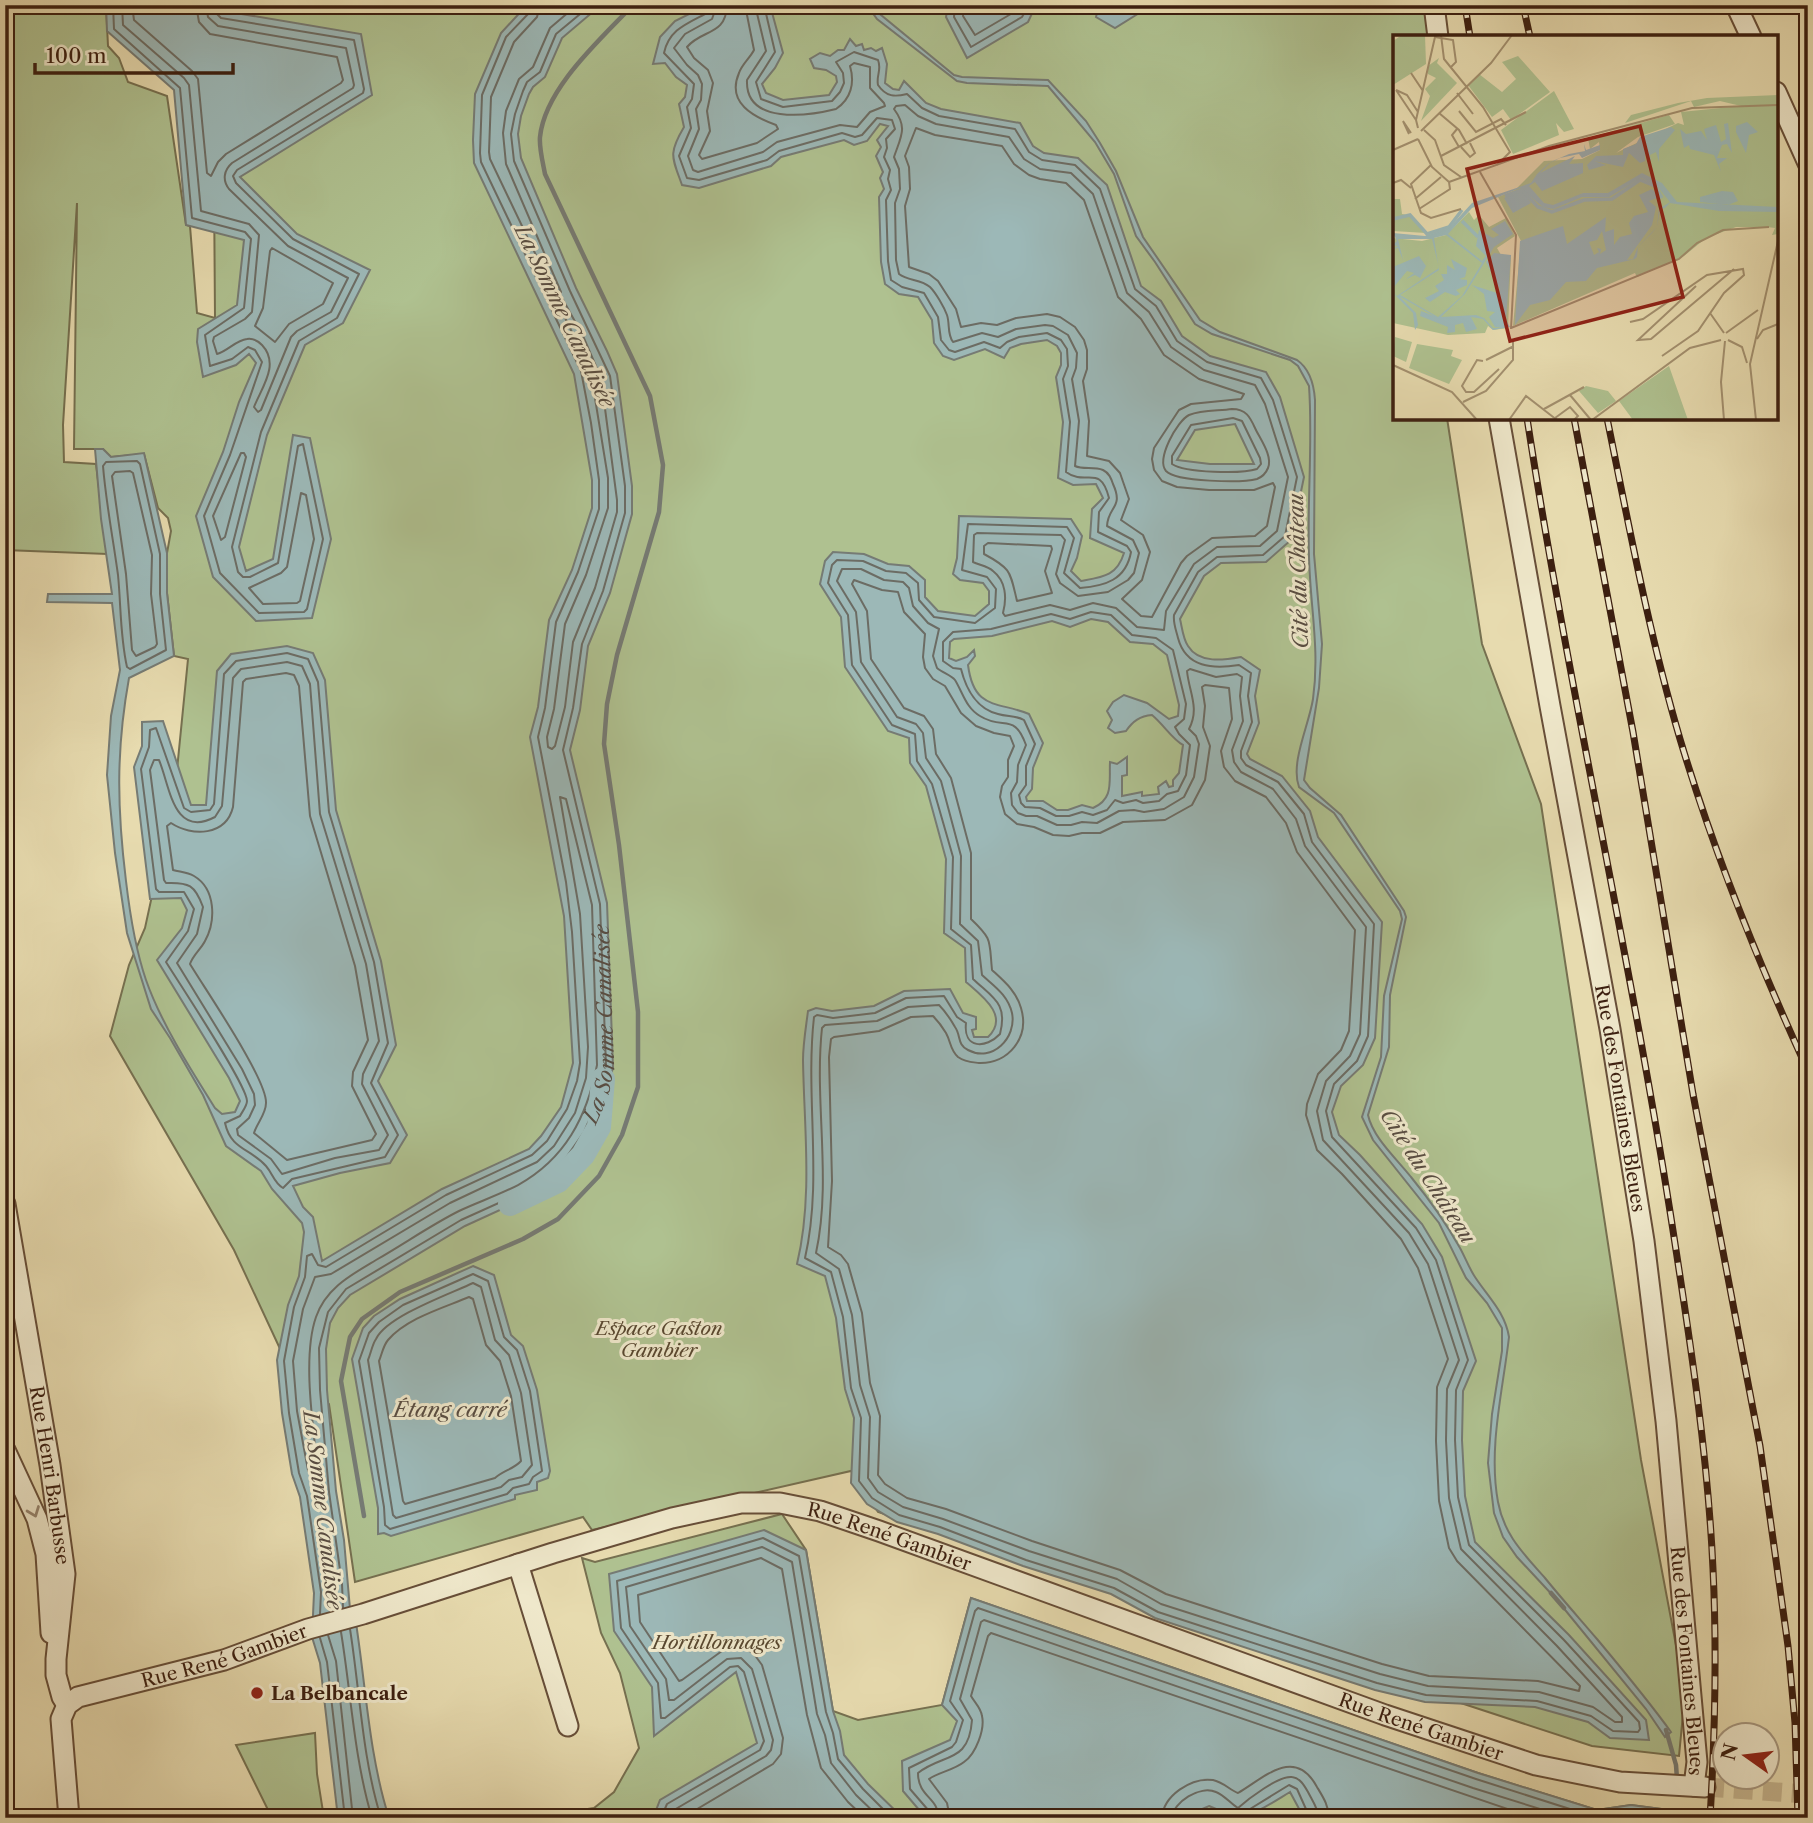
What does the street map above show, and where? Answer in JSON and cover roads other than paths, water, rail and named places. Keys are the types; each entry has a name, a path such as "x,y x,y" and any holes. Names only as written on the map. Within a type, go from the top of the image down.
{"street":[{"path":"1433,5 1438,35"},
{"path":"1736,5 1750,35"},
{"path":"1778,96 1808,163"},
{"name":"Rue des Fontaines Bleues","path":"1499,420 1610,1029 1644,1241 1666,1421 1700,1787"},
{"name":"Rue Henri Barbusse","path":"5,1204 50,1465 65,1574 57,1675 66,1705"},
{"path":"5,1450 37,1519 46,1554 52,1639 54,1646 58,1647"},
{"name":"Rue René Gambier","path":"66,1705 78,1697 224,1660 308,1629 518,1564 707,1510 741,1503 780,1503 820,1511 917,1544 1385,1715 1511,1758 1620,1782 1700,1787"},
{"path":"518,1564 568,1726"},
{"path":"66,1705 61,1719 69,1818"}],"water":[{"path":"106,5 254,5 212,9 361,34 372,95 240,177 297,234 370,270 343,323 305,345 267,435 239,547 246,571 273,559 293,435 310,438 331,539 312,618 256,621 213,577 196,516 256,363 249,354 236,365 203,377 197,342 198,329 237,305 244,240 186,225 174,90 107,31"},
{"path":"527,5 601,5 562,38 545,77 529,94 518,134 521,158 576,288 617,374 632,486 632,514 610,593 588,646 580,710 570,750 607,903 613,1067 607,1095 591,1135 555,1180 526,1198 465,1226 350,1295 338,1308 330,1323 326,1349 327,1390 350,1609 356,1623 372,1746 389,1818 338,1818 320,1663 312,1637 314,1593 300,1497 292,1474 282,1413 277,1360 288,1305 299,1276 304,1232 302,1223 272,1189 261,1171 226,1146 203,1095 151,1009 127,933 107,775 111,716 120,670 112,603 47,602 48,594 112,594 101,519 95,449 103,449 111,457 144,453 167,553 167,593 174,656 129,678 119,779 126,881 136,944 152,996 187,1062 215,1108 222,1114 235,1112 240,1101 229,1078 157,960 182,928 187,910 181,898 150,899 134,767 142,746 142,722 163,721 191,805 206,805 217,671 231,654 287,646 313,653 325,680 336,810 381,961 396,1045 378,1081 407,1135 390,1163 293,1186 303,1207 313,1217 322,1261 442,1189 529,1149 561,1107 573,1063 564,916 530,737 538,707 549,620 572,570 592,508 592,480 574,374 474,163 475,94 501,33"},
{"path":"707,5 770,5 783,53 762,84 766,93 783,100 829,95 837,82 836,76 826,70 814,68 810,59 820,53 830,56 838,50 844,50 850,39 856,46 862,44 864,50 871,48 876,51 882,48 887,64 885,83 893,89 899,90 904,81 926,103 941,109 1020,123 1033,146 1044,153 1078,158 1107,185 1141,286 1161,301 1182,336 1210,356 1266,372 1280,397 1304,477 1291,540 1266,562 1221,563 1204,576 1180,619 1184,636 1188,646 1199,656 1212,659 1241,657 1260,670 1255,696 1259,723 1247,754 1250,759 1282,776 1310,811 1318,837 1382,922 1375,1038 1363,1065 1341,1086 1332,1112 1339,1135 1422,1224 1442,1257 1476,1361 1463,1391 1462,1440 1465,1496 1475,1542 1569,1635 1646,1720 1649,1740 1610,1738 1588,1722 1535,1707 1425,1702 1375,1690 1155,1618 1111,1594 897,1522 867,1504 851,1483 854,1418 845,1389 836,1318 825,1276 797,1264 805,1213 803,1060 808,1011 816,1008 832,1011 874,1006 904,991 950,989 963,1013 976,1017 976,1029 972,1030 974,1037 988,1037 996,1022 991,1007 966,982 965,948 944,933 946,859 926,786 910,763 909,738 888,731 845,667 841,617 820,584 825,561 833,552 864,554 888,564 909,566 925,580 925,597 938,611 975,616 989,604 989,591 983,583 960,580 953,574 957,558 959,516 1071,519 1082,536 1071,571 1081,581 1113,571 1124,553 1090,538 1092,509 1103,498 1096,484 1073,485 1058,478 1063,422 1056,377 1061,365 1061,353 1057,346 1047,340 1010,348 1004,358 985,349 954,360 943,356 934,343 932,320 918,297 899,294 885,284 881,262 879,197 884,189 880,178 883,172 876,156 881,147 877,140 888,126 880,124 867,141 854,145 844,140 781,157 771,166 699,188 682,185 673,156 684,127 679,104 685,97 687,85 676,77 665,63 653,64 660,37 675,21","holes":["1235,424 1254,464 1210,464 1177,460 1195,430","1091,619 1108,622 1130,642 1153,644 1167,655 1179,705 1178,716 1169,719 1147,703 1124,695 1113,702 1107,711 1112,720 1108,728 1115,733 1126,731 1137,720 1152,715 1183,745 1179,773 1173,780 1173,786 1169,787 1166,781 1158,787 1159,794 1142,796 1142,792 1122,796 1122,776 1127,775 1127,757 1117,764 1110,762 1109,789 1100,804 1093,808 1082,805 1068,810 1057,810 1043,801 1027,801 1026,797 1032,789 1033,768 1043,743 1029,714 989,702 982,697 971,680 968,665 975,656 974,650 967,657 956,661 949,658 950,642 954,639 992,636 1052,621 1070,627"]},
{"path":"867,5 872,5 954,75 1048,80 1086,121 1100,143 1116,171 1143,237 1200,320 1220,332 1297,360 1310,378 1315,400 1314,554 1322,644 1319,688 1304,780 1341,815 1406,917 1390,995 1389,1047 1368,1115 1380,1140 1443,1220 1473,1274 1500,1312 1507,1328 1509,1337 1495,1461 1498,1502 1505,1524 1522,1552 1662,1720 1671,1732 1665,1737 1646,1709 1503,1537 1494,1513 1488,1463 1492,1414 1502,1351 1502,1328 1487,1303 1466,1278 1439,1223 1373,1140 1362,1117 1381,1057 1384,996 1402,919 1400,911 1334,813 1299,787 1297,777 1298,755 1315,681 1309,556 1309,386 1298,366 1290,360 1212,334 1195,324 1136,236 1114,174 1095,142 1048,86 957,81 877,19"},
{"path":"948,5 1036,5 1028,22 967,58 946,17"},
{"path":"1099,5 1152,5 1115,28 1096,17"},
{"name":"Étang carré","path":"473,1266 494,1275 511,1335 523,1346 537,1390 550,1471 548,1478 537,1482 537,1490 515,1495 515,1499 391,1536 378,1534 378,1508 352,1359 363,1328 374,1316 400,1299"},
{"path":"764,1530 806,1550 833,1711 844,1755 868,1784 903,1818 653,1818 660,1800 757,1743 736,1672 654,1736 652,1687 614,1631 609,1574"},
{"path":"971,1598 1478,1773 1597,1810 1631,1805 1661,1809 1664,1818 1304,1818 1290,1792 1259,1810 1242,1814 1232,1814 1209,1806 1181,1818 926,1818 903,1791 902,1761 950,1740 957,1721 942,1705"}],"waterway":[{"path":"364,1516 341,1381 350,1337 362,1319 400,1292 523,1239 558,1219 599,1176 622,1135 638,1087 638,1012 619,845 604,744 607,704 617,655 659,512 663,465 650,396 545,174 540,141 544,119 563,83 576,65 633,5"},
{"name":"La Somme Canalisée","path":"510,1204 558,1181 583,1155 599,1127 603,1079"},
{"name":"Cité du Château","path":"1551,1593 1564,1608"},
{"name":"Cité du Château","path":"1666,1730 1677,1779"}],"tunnel":[{"path":"1705,1787 1806,1794"}],"railway":[{"path":"1465,5 1470,35"},
{"path":"1523,5 1530,35"},
{"path":"1527,420 1562,623 1657,1134 1698,1403 1711,1527 1714,1600 1715,1694 1710,1818"},
{"path":"1574,420 1633,732 1693,1094 1760,1446 1788,1646 1795,1723 1798,1818"},
{"path":"1607,420 1649,620 1680,739 1707,824 1738,907 1808,1071"}],"place":[{"name":"La Belbancale","path":"257,1693"}],"park label":[{"name":"Espace Gaston Gambier","path":"659,1339"},
{"name":"Hortillonnages","path":"717,1642"}]}
